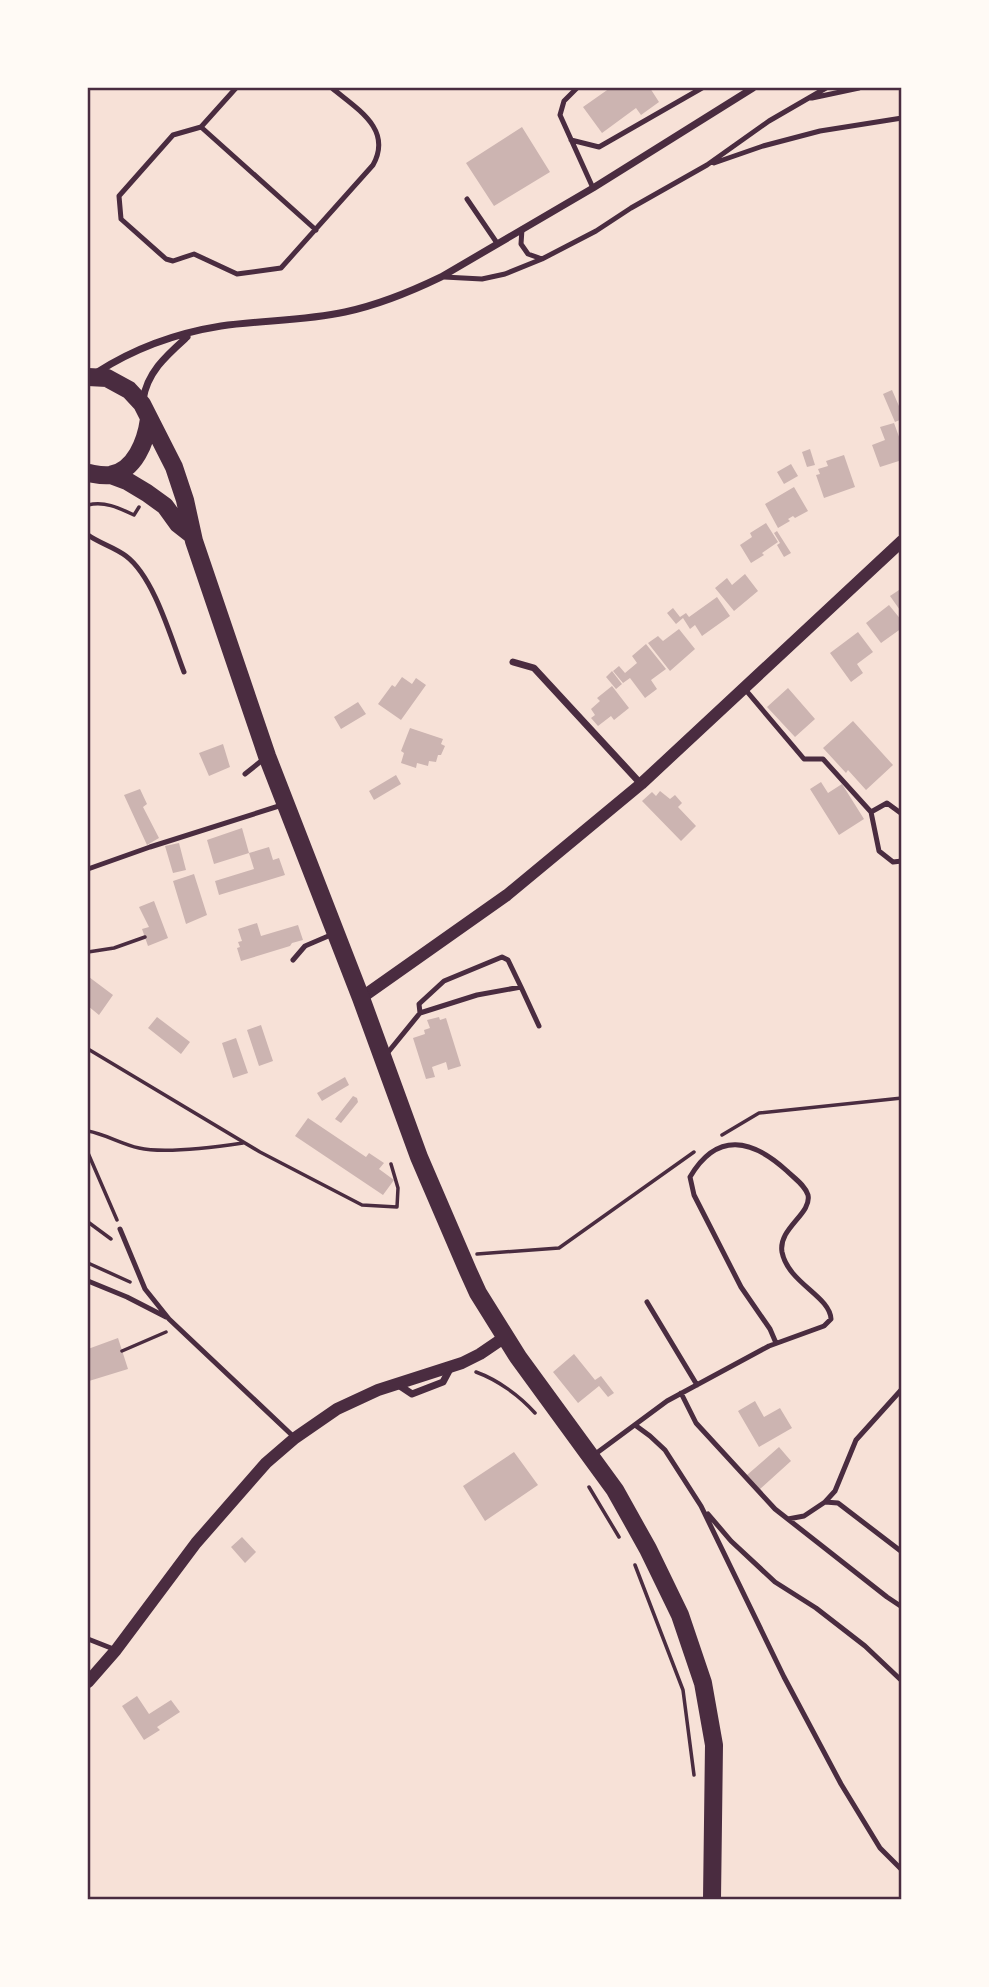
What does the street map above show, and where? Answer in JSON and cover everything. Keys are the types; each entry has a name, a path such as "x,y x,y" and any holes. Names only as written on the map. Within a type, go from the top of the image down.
{"highway":[{"path":"89,377 107,378 129,390 145,412 174,467 185,500 192,535 267,755 419,1157 468,1271 505,1337 615,1490 680,1615 703,1683 714,1745 712,1899"},
{"path":"111,475 125,467 141,448 147,434 145,412"},
{"path":"88,473 111,475 148,493 192,535"}],"street":[{"path":"89,377 118,359 151,345 190,334 222,326 344,312 381,303 414,290 593,188 753,88"},
{"path":"145,412 146,386 156,367 190,334"},
{"path":"361,998 507,895 641,784 901,541"},
{"path":"513,662 534,668 641,784"},
{"path":"88,1682 116,1650 196,1543 267,1463 295,1438 337,1409 378,1390 480,1354 505,1337"}],"lane":[{"path":"236,88 201,127 173,135 119,196 121,219 169,260 194,254 237,274 281,268 373,165 380,153 376,128 332,88"},
{"path":"577,88 564,101 560,115 593,188"},
{"path":"571,140 599,147 702,88"},
{"path":"440,277 482,278 505,274 542,259 596,231 707,165 769,121 826,88"},
{"path":"805,100 859,88"},
{"path":"707,165 820,131 901,118"},
{"path":"201,127 316,230"},
{"path":"467,199 497,243"},
{"path":"522,228 521,244 528,254 542,259"},
{"path":"88,535 126,556 143,575 152,589 184,671"},
{"path":"744,688 804,758 823,759 871,813 879,851 893,862 901,861"},
{"path":"244,774 267,755"},
{"path":"871,813 887,803 901,814"},
{"path":"88,869 285,804"},
{"path":"293,960 305,946 336,933"},
{"path":"420,1013 419,1004 444,981 502,957 508,960 539,1026"},
{"path":"383,1059 420,1013 477,995 521,987"},
{"path":"592,1456 681,1393 776,1343 824,1326 831,1319 826,1304 799,1282 782,1252 783,1240 808,1202 807,1193 780,1164 762,1152 746,1146 728,1144 713,1150 699,1162 690,1177 694,1195 741,1287 770,1329 776,1343"},
{"path":"120,1229 145,1289 169,1318 295,1438"},
{"path":"88,1281 169,1318"},
{"path":"647,1302 697,1385"},
{"path":"788,1519 804,1516 825,1502 835,1491 856,1440 901,1389"},
{"path":"681,1393 696,1423 775,1509 901,1607"},
{"path":"635,1425 665,1450 701,1506 784,1677 841,1784 880,1849 901,1870"},
{"path":"825,1502 838,1503 901,1552"},
{"path":"701,1506 731,1541 775,1582 816,1608 866,1646 901,1681"},
{"path":"88,1639 116,1650"}],"path":[{"path":"88,505 108,504 134,515"},
{"path":"88,952 114,948 145,937"},
{"path":"88,1049 244,1143 362,1205 397,1207 398,1188 391,1164"},
{"path":"88,1131 155,1151 244,1143"},
{"path":"88,1153 120,1229"},
{"path":"88,1222 130,1252"},
{"path":"88,1263 145,1289"},
{"path":"122,1351 177,1326"},
{"path":"469,1370 506,1388 526,1402 541,1420"},
{"path":"584,1480 625,1547"},
{"path":"632,1559 683,1690 695,1783"}],"building":[{"path":"610,88 650,88 659,102 641,115 636,108 602,133 583,107"},
{"path":"522,127 550,172 494,206 466,163"},
{"path":"892,390 902,413 902,419 895,422 883,394"},
{"path":"894,423 902,445 902,460 880,467 872,445 885,440 880,427"},
{"path":"810,449 815,465 807,467 802,452"},
{"path":"844,455 855,487 824,498 816,475 820,474 818,469 828,466 826,461"},
{"path":"791,464 798,476 784,484 777,472"},
{"path":"794,487 808,511 795,518 793,516 778,528 765,504"},
{"path":"766,523 778,542 751,563 740,545 752,537 750,533"},
{"path":"777,531 791,553 784,557 777,545 780,543 774,533"},
{"path":"745,574 758,591 734,611 715,588 727,578 732,585"},
{"path":"902,588 902,613 890,596"},
{"path":"717,597 730,616 702,636 695,625 690,629 683,618 676,624 667,613 673,608 680,617 686,613 689,617"},
{"path":"889,605 902,621 902,628 881,643 866,623"},
{"path":"679,629 695,649 670,671 648,643 658,636 663,641"},
{"path":"858,632 873,652 857,664 863,673 851,682 830,653"},
{"path":"646,644 666,669 651,680 657,689 645,698 630,678 623,683 613,671 619,666 625,673 637,663 632,656"},
{"path":"612,671 622,684 616,689 606,677"},
{"path":"402,677 412,684 416,678 426,685 401,720 378,704 392,685 395,687"},
{"path":"612,686 629,708 614,720 611,716 598,726 591,718 595,715 591,709 600,701 597,698"},
{"path":"788,688 815,719 795,737 767,707"},
{"path":"358,702 366,714 341,729 334,717"},
{"path":"853,721 893,765 866,790 823,748"},
{"path":"410,728 443,739 441,744 445,746 436,762 429,761 428,766 417,763 416,768 401,763 404,753 401,751"},
{"path":"223,744 230,767 209,776 199,753"},
{"path":"396,775 401,784 374,800 369,791"},
{"path":"821,782 828,793 842,784 864,819 839,835 810,789"},
{"path":"140,789 147,804 143,807 159,838 147,845 124,795"},
{"path":"660,791 670,799 675,795 682,803 678,807 696,826 681,841 642,801 652,792 656,796"},
{"path":"242,828 249,853 214,864 207,840"},
{"path":"179,843 186,870 173,873 165,846"},
{"path":"269,847 273,860 279,858 285,875 219,895 215,881 254,869 249,853"},
{"path":"194,874 207,915 186,924 173,881"},
{"path":"154,901 168,938 148,946 142,929 149,927 139,907"},
{"path":"257,923 261,936 298,925 303,940 241,961 237,948 240,947 238,942 242,941 238,929"},
{"path":"89,977 113,995 99,1015 88,1006"},
{"path":"157,1017 190,1042 181,1054 148,1028"},
{"path":"439,1017 440,1020 446,1018 461,1066 448,1070 446,1062 432,1067 435,1077 426,1079 413,1038 425,1034 424,1030 430,1028 427,1020"},
{"path":"261,1025 273,1061 259,1066 247,1030"},
{"path":"236,1038 248,1073 233,1078 222,1043"},
{"path":"345,1077 349,1085 322,1101 317,1093"},
{"path":"353,1096 358,1102 341,1123 335,1119"},
{"path":"308,1118 366,1157 369,1153 384,1163 379,1169 394,1180 383,1195 295,1136"},
{"path":"118,1338 128,1369 89,1381 88,1349"},
{"path":"574,1354 595,1380 601,1376 614,1393 608,1397 599,1386 578,1403 553,1372"},
{"path":"755,1401 764,1417 780,1408 792,1428 759,1447 738,1411"},
{"path":"779,1447 791,1461 760,1489 747,1475"},
{"path":"514,1452 538,1485 485,1521 463,1486"},
{"path":"242,1537 256,1552 245,1563 231,1547"},
{"path":"137,1696 149,1714 171,1700 180,1712 157,1727 160,1730 144,1740 122,1706"}]}
